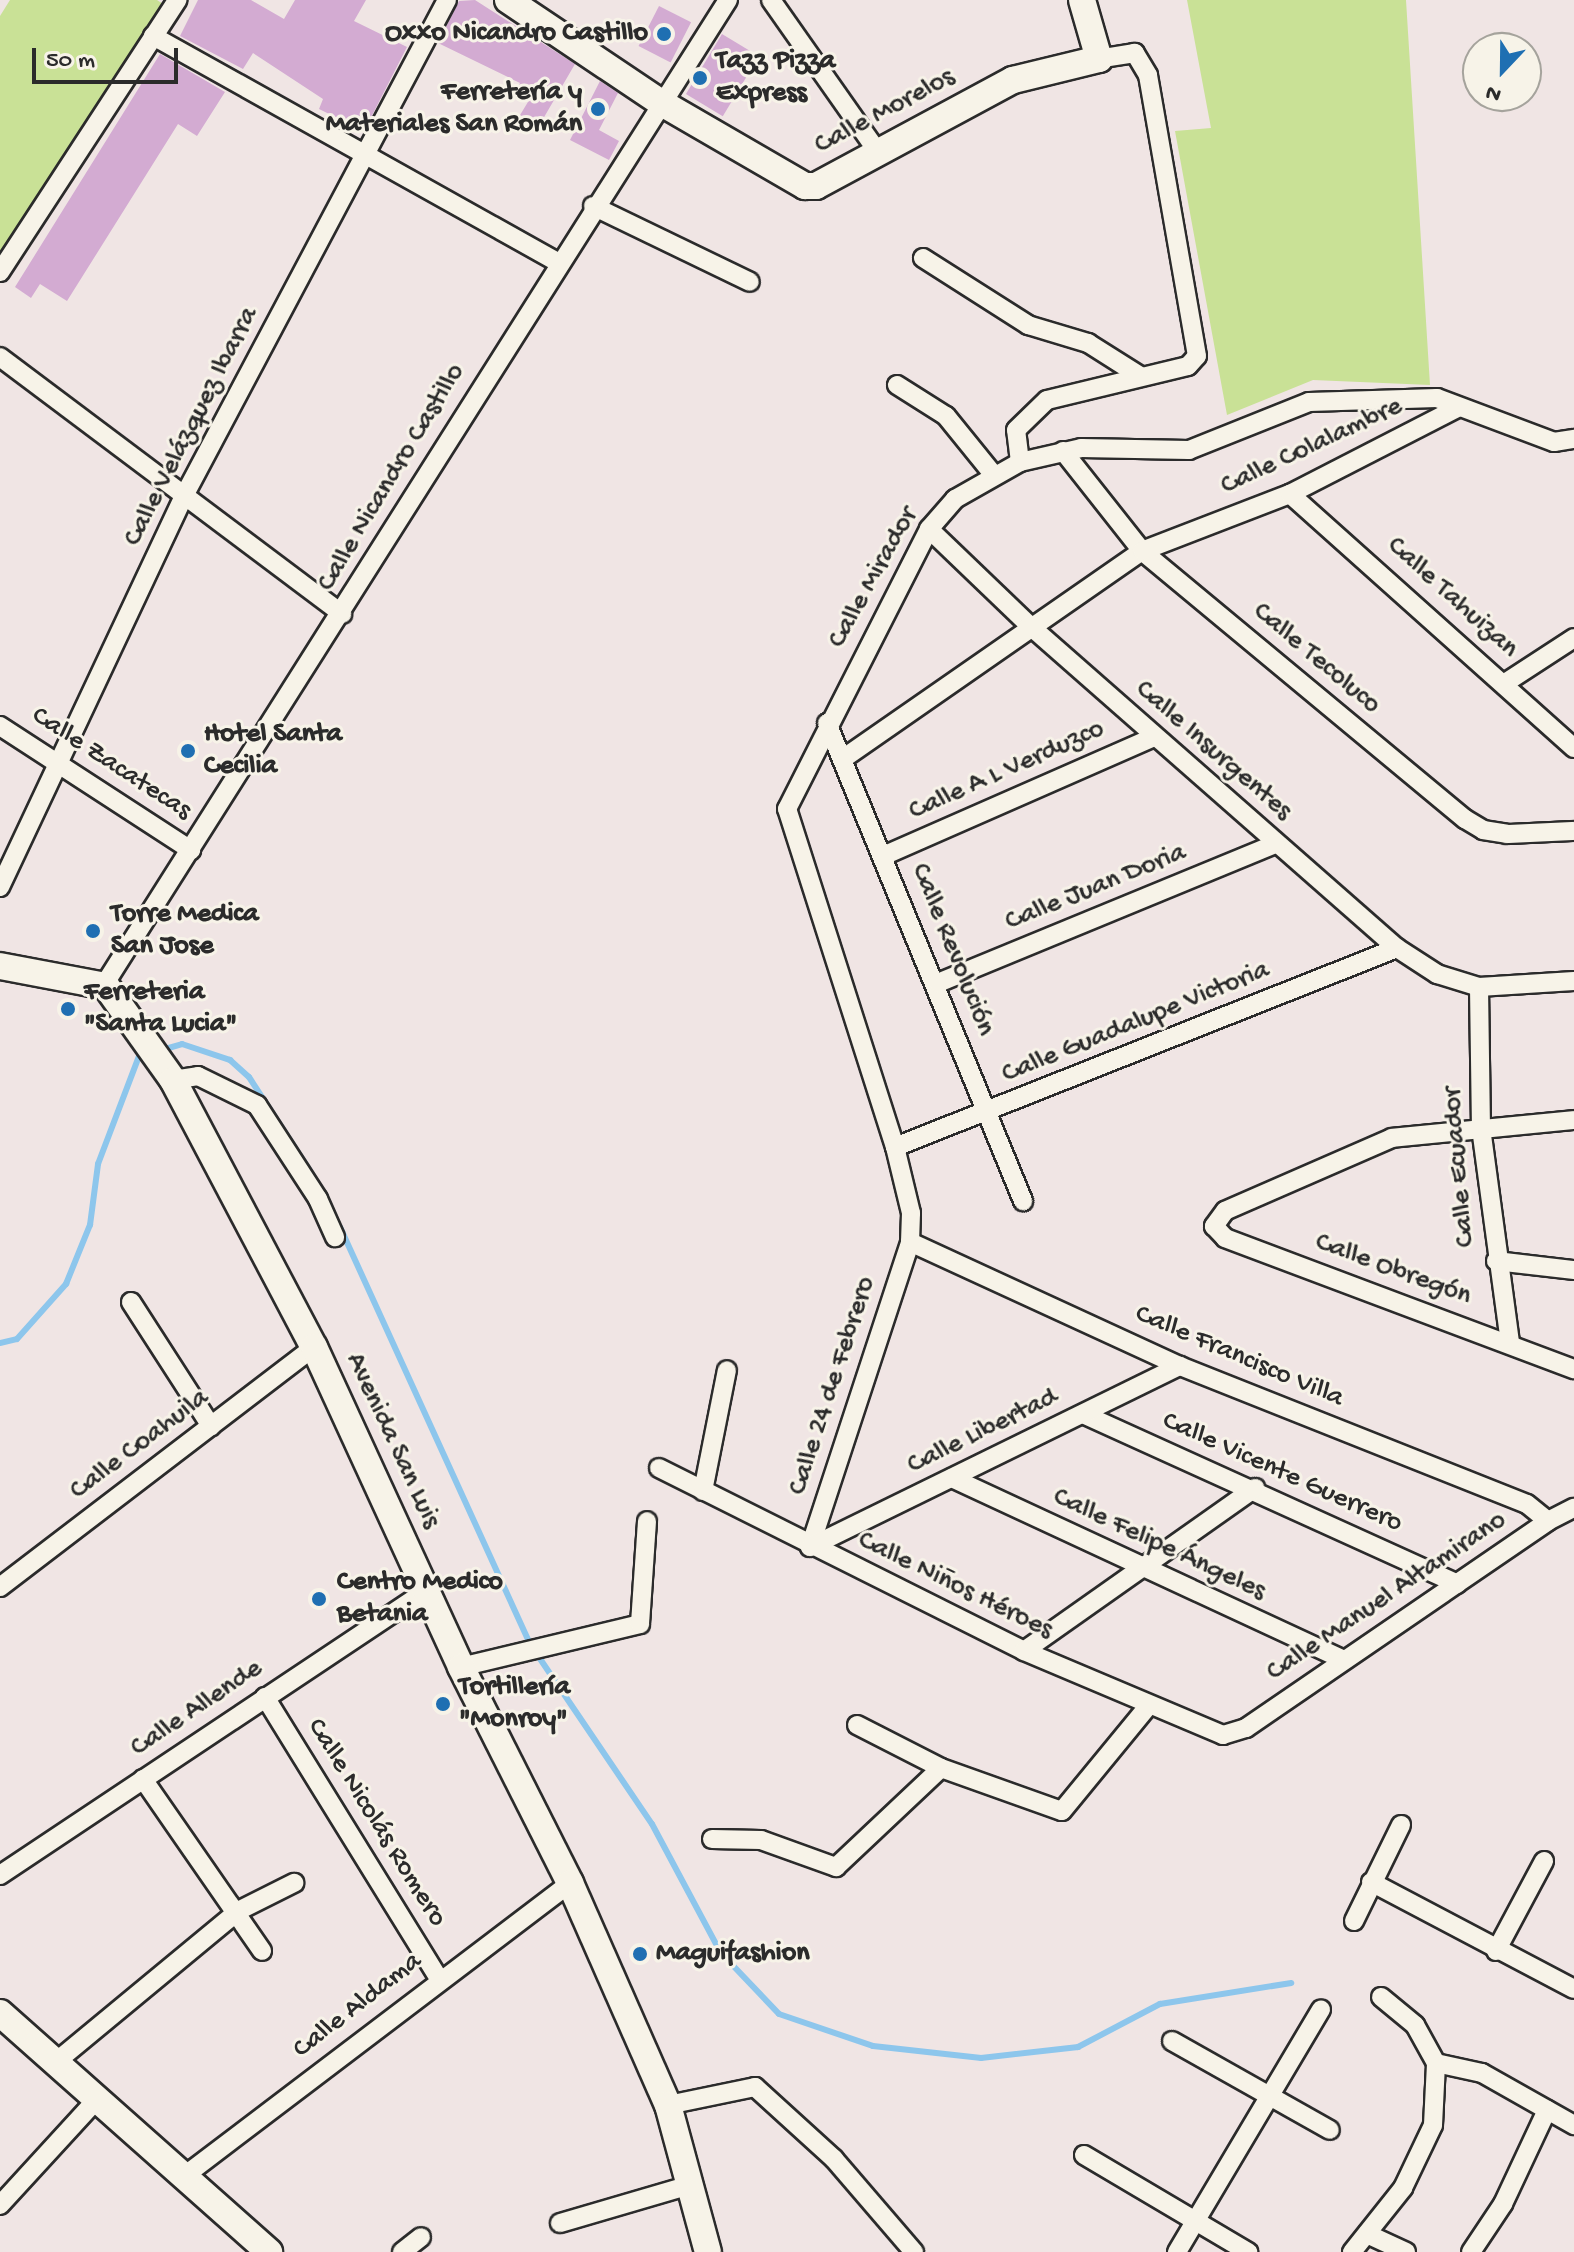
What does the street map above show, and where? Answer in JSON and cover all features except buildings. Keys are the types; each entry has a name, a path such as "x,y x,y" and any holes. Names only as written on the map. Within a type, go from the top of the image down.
{"street":[{"path":"0,272 177,0"},
{"name":"Calle Velázquez Ibarra","path":"0,887 184,496 447,0"},
{"name":"Calle Nicandro Castillo","path":"105,986 342,614 557,262 728,0"},
{"path":"771,0 877,151"},
{"path":"1020,462 1016,430 1047,400 1188,366 1197,356 1148,75 1135,53 1099,59 1082,0"},
{"name":"Calle Morelos","path":"513,1 660,102 805,186 816,186 1013,80 1099,59"},
{"path":"153,36 557,262"},
{"path":"593,206 750,282"},
{"path":"923,258 1028,325 1088,343 1140,376"},
{"path":"0,357 342,614"},
{"path":"897,385 946,416 993,474"},
{"name":"Calle Mirador","path":"895,1147 787,809 827,723 929,529 955,499 993,474 1020,462 1063,451 1189,450 1309,402 1437,398 1554,442 1574,439"},
{"name":"Calle Colalambre","path":"844,758 1029,625 1142,551 1290,494 1459,407"},
{"name":"Calle Tecoluco","path":"1063,451 1142,551 1483,830 1574,831"},
{"name":"Calle Tahuizan","path":"1290,494 1505,683 1574,748"},
{"name":"Calle Insurgentes","path":"929,529 1029,625 1154,737 1397,948 1437,974 1479,987"},
{"path":"1505,683 1574,638"},
{"name":"Calle Revolución","path":"827,723 938,983 1023,1201"},
{"name":"Calle Zacatecas","path":"0,726 191,850"},
{"name":"Calle A L Verduzco","path":"883,856 1154,737"},
{"name":"Calle Juan Doria","path":"938,983 1276,844"},
{"name":"Calle Guadalupe Victoria","path":"895,1147 988,1114 1397,948"},
{"path":"0,966 105,986"},
{"path":"1479,987 1574,981"},
{"name":"Avenida San Luis","path":"105,986 170,1075 314,1347 461,1667 570,1883 668,2105 708,2252"},
{"name":"Calle Ecuador","path":"1479,987 1481,1128 1496,1261 1510,1342"},
{"path":"170,1075 198,1076 257,1105 318,1199 335,1237"},
{"path":"1481,1128 1574,1120"},
{"name":"Calle Obregón","path":"1481,1128 1392,1138 1225,1211 1214,1226 1225,1238 1510,1342 1574,1369"},
{"path":"895,1147 911,1213 910,1242"},
{"name":"Calle Francisco Villa","path":"910,1242 1180,1366 1527,1504 1548,1521"},
{"name":"Calle 24 de Febrero","path":"810,1547 910,1242"},
{"path":"1496,1261 1574,1270"},
{"path":"131,1302 211,1426"},
{"name":"Calle Coahuila","path":"0,1587 314,1347"},
{"name":"Calle Libertad","path":"810,1547 1180,1366"},
{"path":"703,1491 727,1370"},
{"name":"Calle Vicente Guerrero","path":"1083,1414 1255,1488 1457,1584"},
{"name":"Calle Niños Héroes","path":"659,1468 810,1547 1024,1651 1223,1735 1235,1735"},
{"name":"Calle Felipe Ángeles","path":"952,1478 1137,1568 1344,1660"},
{"path":"1024,1651 1137,1568 1255,1488"},
{"name":"Calle Manuel Altamirano","path":"1235,1735 1548,1521 1574,1508"},
{"path":"461,1667 640,1624 647,1521"},
{"name":"Calle Allende","path":"0,1875 426,1591"},
{"name":"Calle Nicolás Romero","path":"265,1697 439,1979"},
{"path":"857,1725 941,1768 1062,1811 1149,1705"},
{"path":"712,1839 761,1840 836,1867 941,1768"},
{"path":"143,1779 238,1911 262,1951"},
{"path":"1354,1921 1401,1825"},
{"path":"1496,1951 1544,1861"},
{"path":"1371,1882 1496,1951 1574,1989"},
{"path":"57,2061 238,1911 294,1883"},
{"name":"Calle Aldama","path":"183,2177 439,1979 570,1883"},
{"path":"1352,2252 1403,2188 1433,2125 1436,2063 1415,2025 1381,1997"},
{"path":"1177,2252 1321,2009"},
{"path":"0,2013 99,2097 183,2177 269,2252"},
{"path":"1172,2041 1330,2130"},
{"path":"1436,2063 1482,2073 1574,2125"},
{"path":"668,2105 755,2087 834,2159 914,2252"},
{"path":"0,2205 99,2097"},
{"path":"1471,2252 1503,2204 1547,2110"},
{"path":"1084,2155 1248,2252"},
{"path":"560,2223 690,2185"},
{"path":"1367,2234 1406,2252"},
{"path":"402,2252 421,2237"}],"green space":[{"path":"10,0 157,0 166,6 0,259 0,16"},
{"path":"1187,0 1406,0 1430,385 1313,380 1227,415 1175,131 1211,128"}],"waterway":[{"path":"158,1051 182,1044 230,1060 249,1077 310,1171"},
{"path":"0,1343 17,1339 66,1284 90,1225 98,1164 139,1056 148,1054"},
{"path":"340,1227 530,1644 652,1824 721,1953 779,2014 873,2046 981,2058 1078,2047 1160,2004 1291,1983"}],"place":[{"name":"Oxxo Nicandro Castillo","path":"664,34"},
{"name":"Tazz Pizza Express","path":"700,78"},
{"name":"Ferretería y Materiales San Román","path":"598,109"},
{"name":"Hotel Santa Cecilia","path":"188,751"},
{"name":"Torre Medica San Jose","path":"93,931"},
{"name":"Ferreteria \"Santa Lucia\"","path":"68,1009"},
{"name":"Centro Medico Betania","path":"319,1599"},
{"name":"Tortillería \"Monroy\"","path":"443,1704"},
{"name":"Maguifashion","path":"640,1954"}]}
